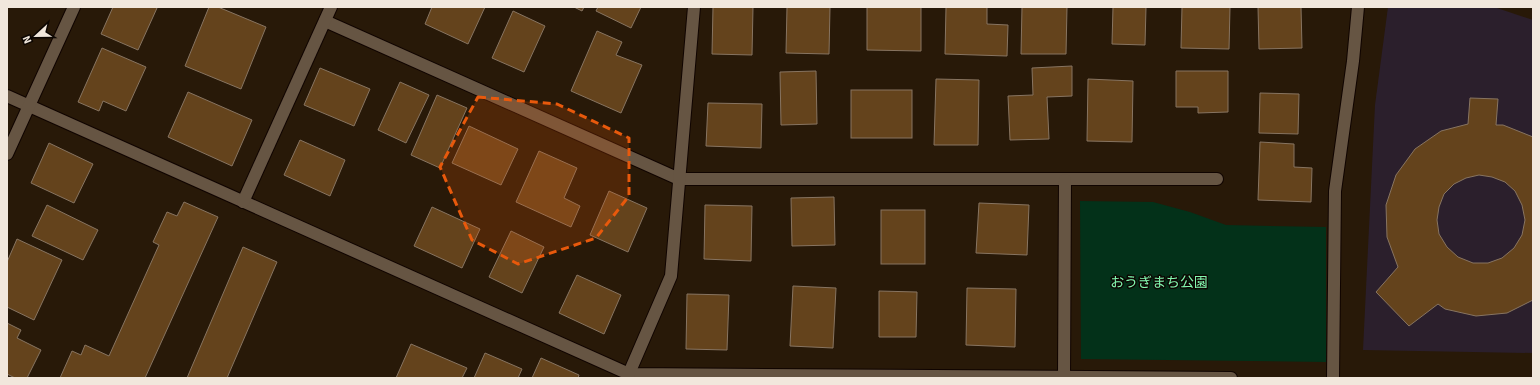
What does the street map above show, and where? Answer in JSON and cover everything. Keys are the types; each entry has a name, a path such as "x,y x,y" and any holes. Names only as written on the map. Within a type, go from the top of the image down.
{"street":[{"path":"7,154 30,107 74,7"},
{"path":"244,202 331,7"},
{"path":"628,376 671,276 694,7"},
{"path":"1332,378 1334,191 1353,61 1358,7"},
{"path":"325,21 680,178 1065,180 1217,179"},
{"path":"7,96 628,376 1231,378"},
{"path":"1064,377 1065,180"}],"highlighted area":[{"path":"478,97 557,104 629,138 629,196 596,238 518,264 472,240 440,167"}],"shaded area":[{"path":"1388,7 1494,7 1533,20 1533,353 1363,350 1375,105"}],"green space":[{"name":"おうぎまち公園","path":"1080,201 1153,202 1190,212 1226,225 1326,227 1326,362 1081,359"}],"building":[{"path":"113,7 157,8 138,50 101,34"},
{"path":"209,7 218,7 266,27 241,89 185,66"},
{"path":"432,7 485,7 468,44 425,24"},
{"path":"574,7 584,7 582,11"},
{"path":"598,7 641,7 631,28 596,11"},
{"path":"713,7 753,7 752,55 712,54"},
{"path":"787,7 830,7 829,54 786,53"},
{"path":"867,7 921,7 921,51 867,50"},
{"path":"946,7 987,7 987,24 1008,25 1007,56 945,54"},
{"path":"1022,7 1067,7 1066,54 1021,54"},
{"path":"1113,7 1146,7 1145,45 1112,44"},
{"path":"1182,7 1230,7 1229,49 1181,48"},
{"path":"1258,7 1301,7 1302,48 1259,49"},
{"path":"513,11 545,26 524,72 492,58"},
{"path":"597,31 622,42 616,55 642,65 621,113 571,91"},
{"path":"102,48 146,67 126,111 103,101 99,111 78,102"},
{"path":"1072,66 1072,96 1047,97 1049,139 1010,140 1008,96 1033,95 1032,68"},
{"path":"320,68 370,89 354,126 304,105"},
{"path":"816,71 817,124 781,125 780,72"},
{"path":"1176,71 1228,71 1228,112 1198,113 1198,107 1176,107"},
{"path":"936,79 979,80 978,145 934,145"},
{"path":"1088,79 1133,81 1132,142 1087,141"},
{"path":"400,82 429,95 406,143 378,130"},
{"path":"851,90 912,90 912,138 851,138"},
{"path":"188,92 252,120 232,166 168,137"},
{"path":"1260,93 1299,94 1298,134 1259,133"},
{"path":"437,95 467,108 440,168 411,155"},
{"path":"1470,98 1498,99 1496,125 1503,125 1533,137 1533,300 1507,313 1476,316 1445,309 1438,304 1409,326 1376,292 1398,267 1387,237 1386,205 1396,175 1415,149 1441,131 1468,124","holes":["1479,175 1492,177 1505,182 1515,191 1522,205 1525,220 1522,235 1514,248 1502,258 1488,263 1473,263 1458,257 1447,247 1439,234 1437,220 1439,207 1444,194 1454,184 1466,178"]},
{"path":"708,103 762,104 761,148 706,146"},
{"path":"469,126 518,149 501,185 452,163"},
{"path":"300,140 345,160 330,196 284,175"},
{"path":"1260,142 1294,144 1294,167 1312,168 1311,202 1258,200"},
{"path":"49,143 93,164 74,203 31,183"},
{"path":"539,151 577,168 564,198 580,206 571,227 516,202"},
{"path":"609,191 647,208 628,252 590,235"},
{"path":"834,197 835,245 792,246 791,198"},
{"path":"184,202 218,217 145,378 60,378 72,351 81,355 85,345 109,356 159,245 153,242 167,212 177,216"},
{"path":"979,203 1029,205 1027,255 976,253"},
{"path":"47,205 98,230 83,260 32,236"},
{"path":"705,205 752,206 751,261 704,259"},
{"path":"432,207 480,229 462,268 414,246"},
{"path":"881,210 925,210 925,264 881,264"},
{"path":"511,231 544,247 522,293 489,277"},
{"path":"17,239 62,260 34,320 7,307 7,262"},
{"path":"243,247 277,262 227,378 187,378"},
{"path":"577,275 621,295 604,334 559,313"},
{"path":"793,286 836,288 833,348 790,346"},
{"path":"967,288 1016,289 1015,347 966,345"},
{"path":"879,291 917,292 916,337 879,337"},
{"path":"687,294 729,295 727,350 686,349"},
{"path":"7,323 21,330 17,338 41,350 27,378 15,378 7,374"},
{"path":"411,344 467,368 462,378 396,378"},
{"path":"485,353 522,369 518,378 474,378"},
{"path":"541,358 579,375 578,378 532,378"}]}
